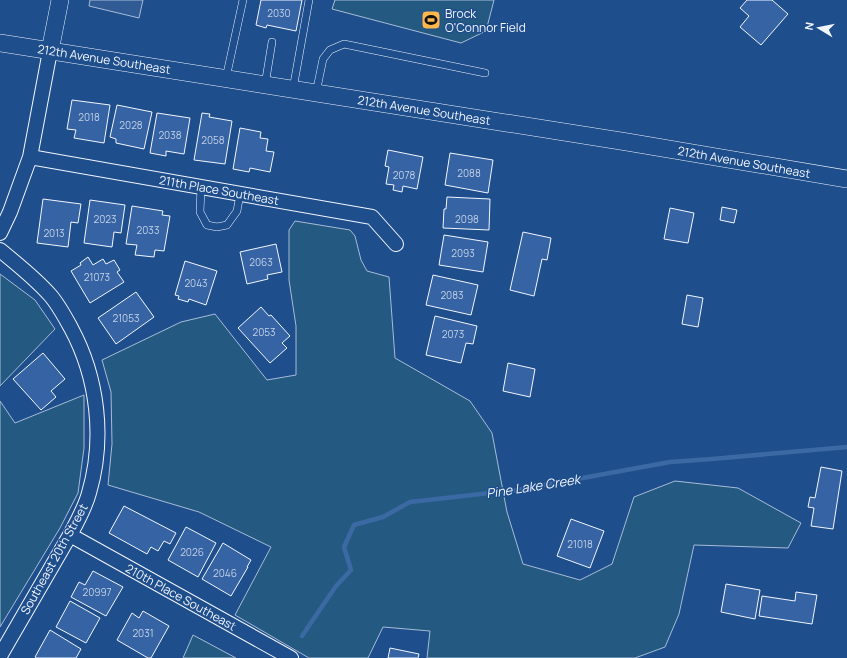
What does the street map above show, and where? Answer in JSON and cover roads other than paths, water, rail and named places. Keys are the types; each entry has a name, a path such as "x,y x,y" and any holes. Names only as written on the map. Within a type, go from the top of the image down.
{"street":[{"path":"0,233 10,212 30,156 60,0"},
{"name":"212th Avenue Southeast","path":"0,43 627,142 847,179"},
{"name":"211th Place Southeast","path":"30,156 372,217 396,244"},
{"name":"Southeast 20th Street","path":"0,250 50,295 78,340 89,371 94,393 97,424 97,450 94,473 89,495 80,517 0,656"},
{"name":"210th Place Southeast","path":"70,535 291,658"}],"lane":[{"path":"226,78 244,0"},
{"path":"293,89 309,0"},
{"path":"265,85 272,42"},
{"path":"316,93 323,59 330,50 344,44 485,73"},
{"path":"201,187 200,212 207,225 217,227 227,225 237,211 240,194"}],"waterway":[{"name":"Pine Lake Creek","path":"302,636 336,586 351,570 344,547 354,525 383,517 410,502 517,490 670,462 847,447"}],"place":[{"name":"Brock O'Connor Field","path":"431,20"}]}
